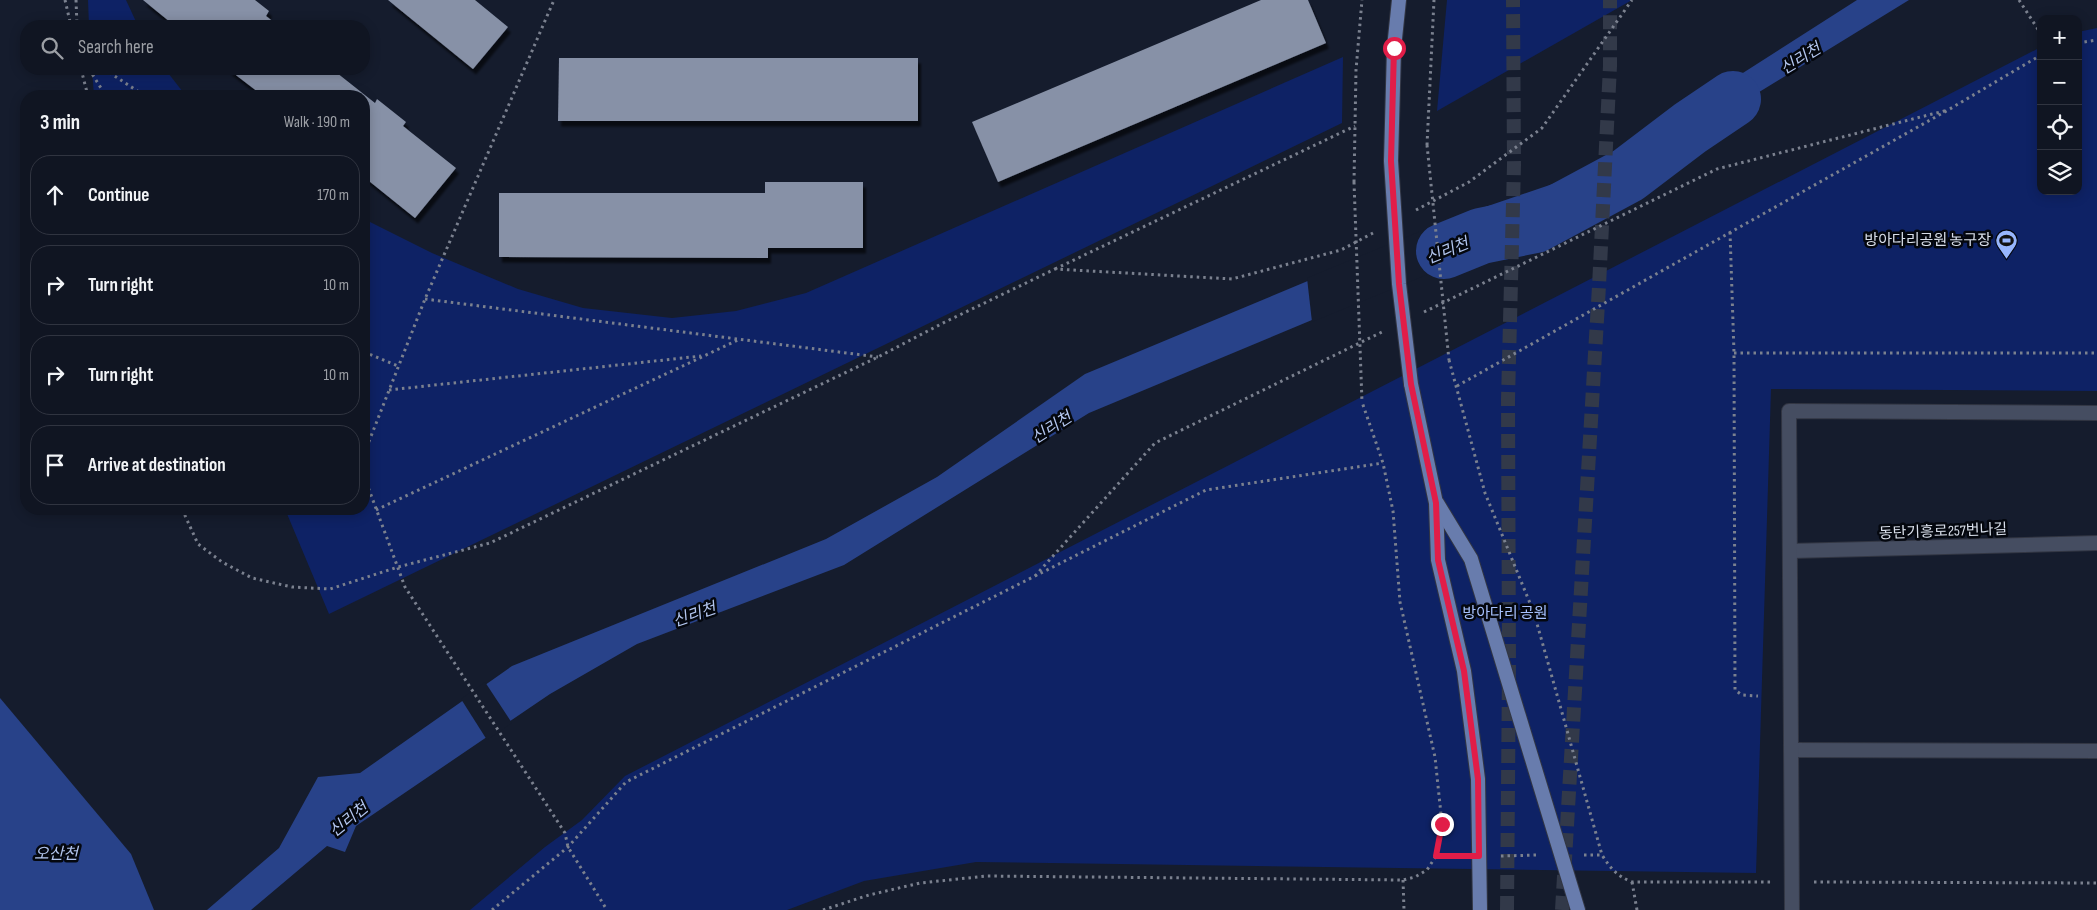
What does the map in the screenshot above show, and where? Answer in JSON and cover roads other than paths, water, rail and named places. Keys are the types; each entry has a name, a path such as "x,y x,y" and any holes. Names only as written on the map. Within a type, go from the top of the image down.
{"main road":[{"path":"1399,0 1394,48 1391,161 1399,284 1411,384 1436,503 1438,560 1464,671 1478,779 1480,910"},
{"path":"1436,503 1471,559 1578,910"}],"street":[{"path":"1792,910 1790,411 2097,413"},
{"name":"동탄기흥로257번나길","path":"1790,552 2097,543"},
{"path":"1791,750 2097,751"}],"water":[{"path":"1857,0 1909,0 1751,97 1475,252 1089,413 844,565 637,644 550,694 356,826 345,852 327,846 251,910 207,910 279,848 318,777 360,773 512,666 826,539 937,477 1085,374 1485,207 1588,172"},
{"name":"오산천","path":"0,698 131,854 154,910 0,910"}],"waterway":[{"name":"신리천","path":"1444,251 1481,236 1535,225 1628,175 1690,128 1733,99"}],"tunnel":[{"path":"1507,910 1509,664 1508,399 1514,165 1513,0"},
{"path":"1562,910 1599,286 1610,66 1610,0"}],"place":[{"name":"방아다리공원 농구장","path":"2007,259"}],"park label":[{"name":"방아다리 공원","path":"1505,613"}]}
